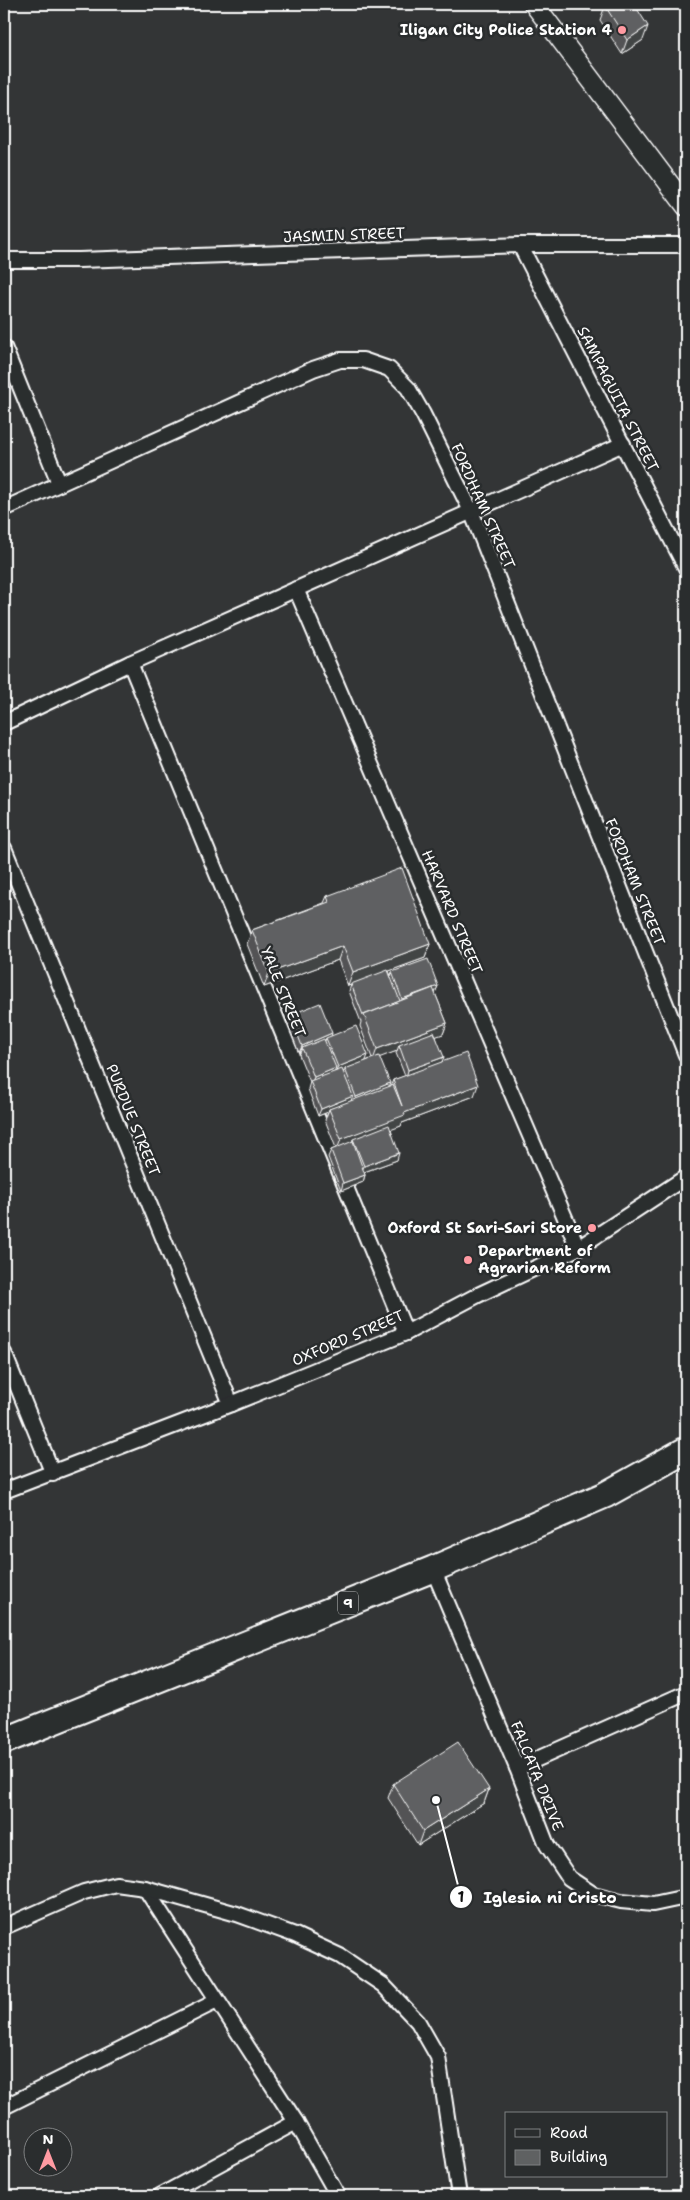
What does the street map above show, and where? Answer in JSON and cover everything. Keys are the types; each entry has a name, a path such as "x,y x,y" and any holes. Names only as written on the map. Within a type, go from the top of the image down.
{"highway":[{"name":"9","path":"4,1741 433,1569 605,1495 663,1465 686,1450"}],"main road":[{"path":"534,4 686,206"}],"street":[{"name":"JASMIN STREET","path":"4,260 88,260 520,245 686,245"},
{"name":"SAMPAGUITA STREET","path":"520,245 686,568"},
{"path":"4,347 59,483"},
{"name":"FORDHAM STREET","path":"4,509 313,368 340,360 363,360 389,369 408,388 471,511 686,1055"},
{"path":"4,723 130,663 623,444"},
{"name":"HARVARD STREET","path":"296,589 578,1248"},
{"name":"YALE STREET","path":"130,663 406,1333"},
{"name":"PURDUE STREET","path":"4,848 231,1404"},
{"name":"OXFORD STREET","path":"4,1491 53,1474 406,1333 578,1248 686,1177"},
{"path":"4,1353 53,1474"},
{"name":"FALCATA DRIVE","path":"433,1569 517,1768 547,1845 568,1878 594,1894 621,1901 653,1904 686,1897"},
{"path":"517,1768 686,1693"},
{"path":"4,1927 84,1892 116,1884 145,1888 237,1914 295,1934 340,1956 383,1985 418,2022 438,2056 459,2196"},
{"path":"145,1888 296,2122 338,2196"},
{"path":"4,2107 217,2001"},
{"path":"160,2196 296,2122"}],"building":[{"path":"608,4 634,4 648,26 627,40 605,6"},
{"path":"402,868 430,944 353,972 343,946 269,973 252,930 329,902 327,896"},
{"path":"428,959 438,986 402,999 392,972"},
{"path":"388,970 400,1001 363,1015 351,984"},
{"path":"433,988 447,1023 377,1049 364,1015"},
{"path":"320,1003 332,1033 302,1046 290,1015"},
{"path":"356,1026 368,1055 338,1067 326,1038"},
{"path":"434,1032 444,1057 408,1070 399,1045"},
{"path":"324,1039 336,1068 314,1077 302,1048"},
{"path":"466,1053 478,1085 341,1139 329,1109 393,1085 402,1106 393,1080"},
{"path":"379,1056 390,1083 356,1097 345,1069"},
{"path":"342,1069 353,1096 321,1109 310,1081"},
{"path":"389,1125 399,1153 364,1166 353,1139"},
{"path":"353,1141 365,1175 343,1183 331,1150"},
{"path":"458,1742 489,1789 423,1831 393,1784"}],"place":[{"name":"Iligan City Police Station 4","path":"622,30"},
{"name":"Oxford St Sari-Sari Store","path":"592,1228"},
{"name":"Department of Agrarian Reform","path":"468,1260"},
{"name":"Iglesia ni Cristo","path":"436,1800"}]}
